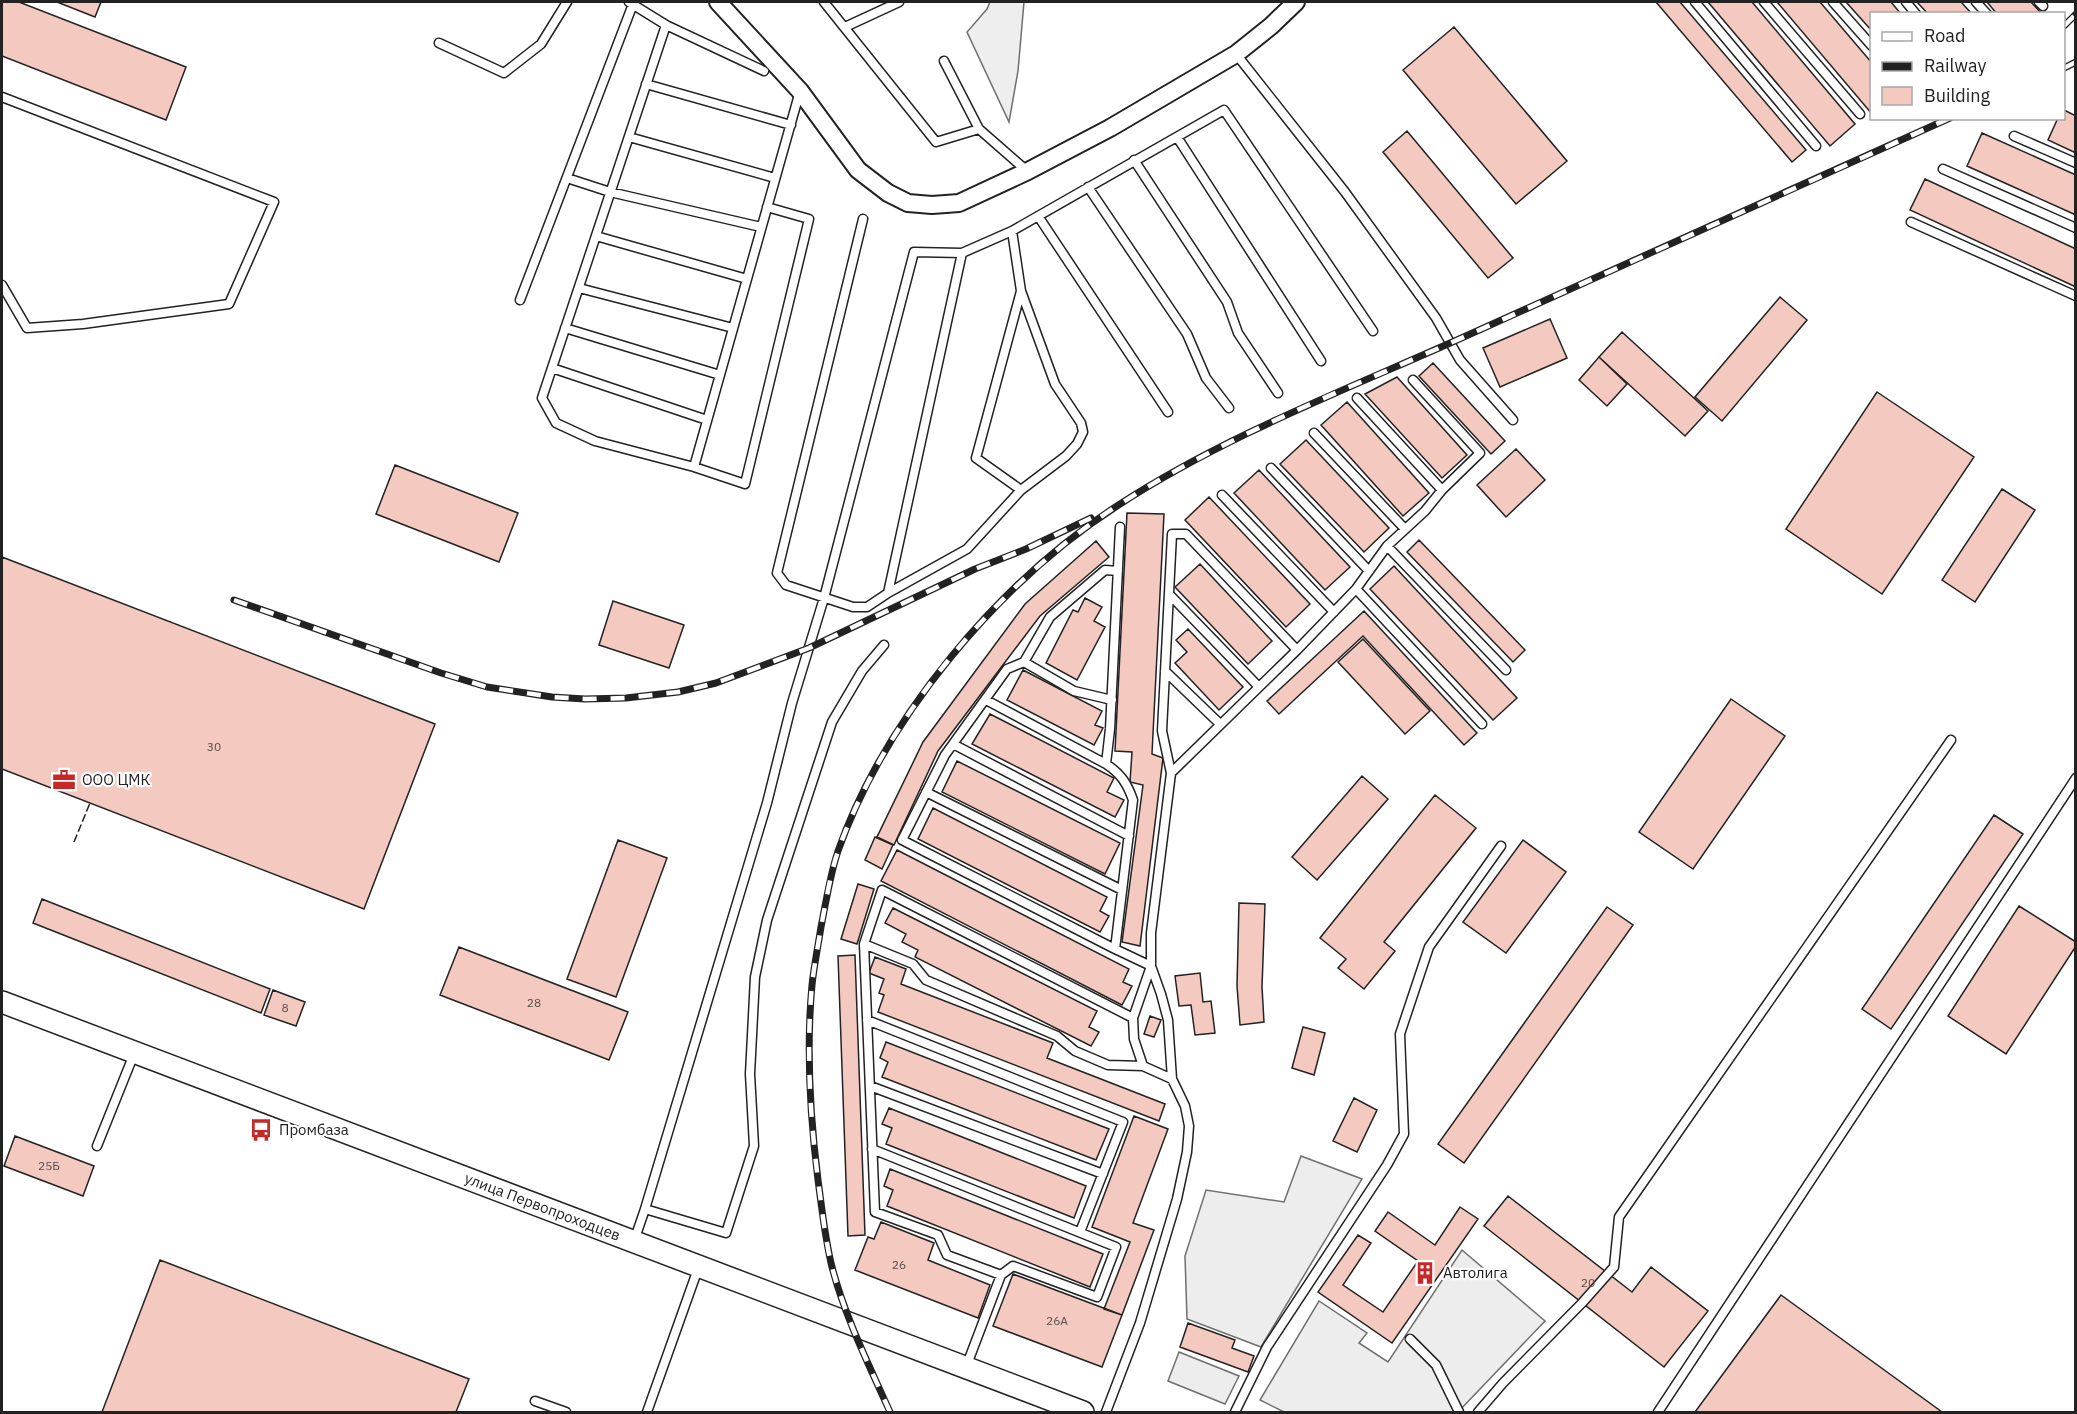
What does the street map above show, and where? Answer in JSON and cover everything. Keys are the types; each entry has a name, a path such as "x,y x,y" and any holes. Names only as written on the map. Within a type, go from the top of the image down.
{"street":[{"path":"718,2 800,91 858,170 888,193 908,203 932,205 959,203 1028,171 1110,128 1236,54 1296,2"},
{"name":"улица Первопроходцев","path":"2,1002 1083,1413"}],"lane":[{"path":"439,43 504,73 541,44 567,2"},
{"path":"824,2 936,142 979,129"},
{"path":"844,27 899,2"},
{"path":"1695,2 1816,146"},
{"path":"1764,2 1860,114"},
{"path":"1833,2 1870,44"},
{"path":"520,300 631,3 666,25 764,71"},
{"path":"666,25 542,398 556,423 594,441 694,467 745,484 809,219 767,207"},
{"path":"1236,54 1345,192 1436,318 1460,360 1513,420"},
{"path":"944,61 979,129 1028,171"},
{"path":"646,84 790,125"},
{"path":"694,467 800,91"},
{"path":"2,97 274,202 229,304 83,324 27,328 2,285"},
{"path":"634,1241 767,803 792,703 824,598 914,252 962,253 1012,231 1224,110 1373,331"},
{"path":"2014,135 2076,163"},
{"path":"629,137 775,178"},
{"path":"1177,137 1321,361"},
{"path":"1134,160 1227,302 1238,333 1278,393"},
{"path":"1943,169 2076,228"},
{"path":"567,178 610,192 761,227"},
{"path":"1088,187 1186,334 1206,378 1229,408"},
{"path":"1038,216 1168,412"},
{"path":"863,219 777,573 786,585 853,607 867,607 888,592 967,549 1021,490 1066,456 1077,444 1083,432 1081,423 1055,384 1021,291 1012,231"},
{"path":"1911,222 2076,296"},
{"path":"596,236 747,279"},
{"path":"888,592 962,253"},
{"path":"579,288 733,328"},
{"path":"1021,291 976,458 1021,490"},
{"path":"565,328 720,375"},
{"path":"552,368 707,420"},
{"path":"1172,773 1334,612 1356,589 1387,546 1425,511 1442,490 1480,453 1413,380"},
{"path":"1357,398 1442,490"},
{"path":"1314,433 1405,528"},
{"path":"1272,468 1369,571"},
{"path":"1222,495 1334,612"},
{"path":"1106,764 1112,700 1120,527"},
{"path":"1106,1413 1140,1323 1177,1199 1189,1126 1185,1106 1172,1079 1168,1020 1151,966 1151,933 1172,773 1161,730 1172,534 1186,534 1297,650"},
{"path":"1387,546 1506,670"},
{"path":"1118,571 1105,570 1050,617 1024,662 1007,669 945,755 902,840 1151,966"},
{"path":"1356,589 1482,724"},
{"path":"1169,594 1259,687"},
{"path":"645,1209 726,1233 754,1146 750,1074 754,976 767,920 832,722 862,671 885,645"},
{"path":"1024,662 1074,691 1112,700"},
{"path":"1164,671 1220,724"},
{"path":"986,700 1106,764 1119,773 1127,783 1133,800 1115,949"},
{"path":"1478,1413 1503,1383 1614,1267 1619,1217 1951,740"},
{"path":"953,744 1129,836"},
{"path":"1658,1413 2076,778"},
{"path":"926,792 1122,890"},
{"path":"1235,1413 1267,1347 1387,1165 1404,1134 1400,1034 1414,990 1429,947 1501,846"},
{"path":"1001,1275 947,1255 938,1235 875,1212 864,944 882,891 1133,1018"},
{"path":"864,944 913,964 926,980 1057,1036 1075,1051 1108,1065 1143,1066 1172,1079"},
{"path":"1143,1066 1134,1039 1133,1018 1151,966"},
{"path":"867,1020 1123,1122 1080,1232"},
{"path":"97,1146 135,1053"},
{"path":"870,1086 1103,1173"},
{"path":"872,1149 1116,1247 1097,1296 1013,1266 1001,1275 966,1368"},
{"path":"647,1413 699,1266"},
{"path":"1410,1339 1436,1365 1459,1413"},
{"path":"535,1401 566,1413"}],"shaded area":[{"path":"990,2 1024,2 1018,71 1009,122 967,32 987,9"},
{"path":"1301,1156 1362,1179 1261,1347 1187,1319 1185,1256 1206,1190 1284,1202"},
{"path":"1462,1250 1545,1321 1458,1412 1284,1412 1260,1400 1319,1301 1367,1333 1359,1343 1388,1362"},
{"path":"1179,1352 1239,1376 1225,1404 1168,1381"}],"building":[{"path":"2,2 19,2 186,67 166,120 2,56"},
{"path":"57,2 101,2 95,17"},
{"path":"1656,2 1680,2 1806,150 1792,162"},
{"path":"1708,2 1752,2 1855,124 1830,146"},
{"path":"1777,2 1820,2 1870,61 1870,112"},
{"path":"1846,2 1891,2 1899,12 1870,12 1870,29"},
{"path":"1917,2 1961,2 1970,12 1926,12"},
{"path":"1987,2 2031,2 2040,12 1995,12"},
{"path":"1454,27 1567,161 1516,204 1403,70"},
{"path":"2065,110 2076,116 2076,153 2048,140 2057,120 2065,120"},
{"path":"1407,131 1513,258 1488,278 1383,152"},
{"path":"1982,133 2076,175 2076,215 1967,166"},
{"path":"1925,179 2076,249 2076,287 1910,210"},
{"path":"1780,297 1807,320 1722,421 1695,397"},
{"path":"1550,319 1567,358 1500,387 1483,348"},
{"path":"1622,332 1708,411 1685,436 1599,357"},
{"path":"1599,357 1627,384 1607,406 1579,380"},
{"path":"1433,363 1505,441 1491,454 1419,376"},
{"path":"1397,377 1467,455 1442,478 1365,394"},
{"path":"1877,392 1974,457 1882,594 1786,529"},
{"path":"1347,402 1429,493 1403,516 1321,425"},
{"path":"1306,440 1389,528 1364,552 1280,464"},
{"path":"1516,449 1545,480 1506,517 1477,485"},
{"path":"395,465 518,513 499,562 376,514"},
{"path":"1259,470 1350,567 1325,590 1234,493"},
{"path":"2002,489 2035,510 1975,602 1942,580"},
{"path":"1209,497 1310,604 1286,627 1185,520"},
{"path":"1127,513 1164,514 1152,754 1163,758 1140,946 1122,942 1143,785 1130,782 1132,752 1115,751"},
{"path":"1419,540 1525,650 1513,662 1407,552"},
{"path":"1096,541 1109,557 1040,616 938,751 894,845 877,837 923,742 1025,604"},
{"path":"2,557 435,724 364,909 2,769"},
{"path":"1200,564 1272,641 1248,664 1175,587"},
{"path":"1394,566 1517,698 1493,720 1370,589"},
{"path":"1085,598 1102,607 1094,621 1105,627 1077,680 1046,663 1073,610 1078,612"},
{"path":"613,601 684,625 669,668 599,645"},
{"path":"1364,611 1477,733 1464,745 1363,636 1279,714 1267,701"},
{"path":"1188,629 1243,687 1219,710 1175,663 1187,652 1176,640"},
{"path":"1363,639 1430,711 1405,734 1338,662"},
{"path":"1023,670 1102,711 1095,725 1103,728 1094,745 1007,700"},
{"path":"1731,699 1785,736 1693,869 1639,832"},
{"path":"990,714 1114,778 1107,792 1124,800 1115,817 972,744"},
{"path":"957,761 1120,843 1105,874 942,792"},
{"path":"1362,776 1388,799 1317,880 1292,857"},
{"path":"1435,795 1476,828 1384,942 1395,951 1364,989 1338,968 1346,959 1320,938"},
{"path":"933,808 1107,897 1100,911 1109,916 1100,932 918,839"},
{"path":"1994,815 2023,834 1891,1029 1862,1009"},
{"path":"875,837 893,845 882,869 865,860"},
{"path":"618,840 667,858 616,997 567,979"},
{"path":"1523,840 1566,872 1506,953 1463,922"},
{"path":"897,850 1129,969 1123,982 1132,986 1122,1005 881,881"},
{"path":"858,884 874,889 857,944 841,939"},
{"path":"42,899 270,989 261,1013 33,923"},
{"path":"1239,903 1265,904 1262,987 1264,1022 1240,1025 1237,986"},
{"path":"2019,906 2076,942 2076,946 2006,1054 1948,1016"},
{"path":"1607,907 1633,925 1464,1163 1438,1144"},
{"path":"893,908 1097,1011 1089,1027 1099,1032 1091,1046 915,957 918,950 902,942 906,934 885,923"},
{"path":"459,947 628,1012 609,1060 440,995"},
{"path":"855,955 865,1235 848,1236 838,956"},
{"path":"875,957 906,969 901,984 1053,1043 1047,1058 1165,1104 1159,1121 878,1012 884,995 879,993 884,979 869,973"},
{"path":"1200,973 1203,1002 1211,1001 1215,1033 1195,1035 1191,1005 1179,1006 1175,976"},
{"path":"273,990 305,1002 296,1026 264,1015"},
{"path":"1150,1016 1161,1020 1154,1037 1144,1034"},
{"path":"1303,1027 1325,1033 1314,1075 1292,1068"},
{"path":"886,1042 1109,1129 1096,1160 882,1077 888,1062 880,1058"},
{"path":"1354,1098 1377,1110 1357,1152 1333,1141"},
{"path":"889,1108 1086,1186 1074,1218 886,1144 892,1128 882,1124"},
{"path":"1134,1116 1168,1129 1133,1223 1154,1230 1122,1315 1104,1309 1130,1242 1092,1227"},
{"path":"15,1136 94,1166 83,1196 4,1166"},
{"path":"890,1169 1103,1254 1090,1287 887,1206 893,1190 884,1186"},
{"path":"1508,1196 1632,1292 1651,1267 1708,1311 1664,1367 1484,1226"},
{"name":"Автолига","path":"1460,1207 1478,1219 1392,1343 1318,1292 1358,1235 1371,1243 1343,1285 1383,1312 1418,1261 1375,1231 1388,1212 1435,1245"},
{"path":"881,1222 934,1243 928,1260 990,1285 978,1318 855,1270 868,1237 874,1239"},
{"path":"160,1260 469,1379 456,1412 102,1412"},
{"path":"1013,1274 1122,1315 1102,1367 993,1326"},
{"path":"1781,1295 1942,1412 1695,1412"},
{"path":"1188,1323 1235,1340 1232,1348 1254,1356 1248,1372 1180,1347"}],"railway":[{"path":"2065,25 2076,14"},
{"path":"2065,68 2076,62"},
{"path":"890,1412 858,1341 844,1304 827,1246 811,1107 809,1034 812,985 833,869 859,801 885,752 916,703 951,657 989,613 1030,573 1073,537 1117,506 1203,456 1294,412 1946,120"},
{"path":"234,600 487,687 552,697 626,698 678,692 716,683 809,648 975,569 1026,549 1091,518"}],"fence":[{"path":"74,842 90,803"}],"place":[{"name":"ООО ЦМК","path":"64,780"},
{"name":"Промбаза","path":"261,1130"},
{"name":"Автолига","path":"1425,1273"}]}
